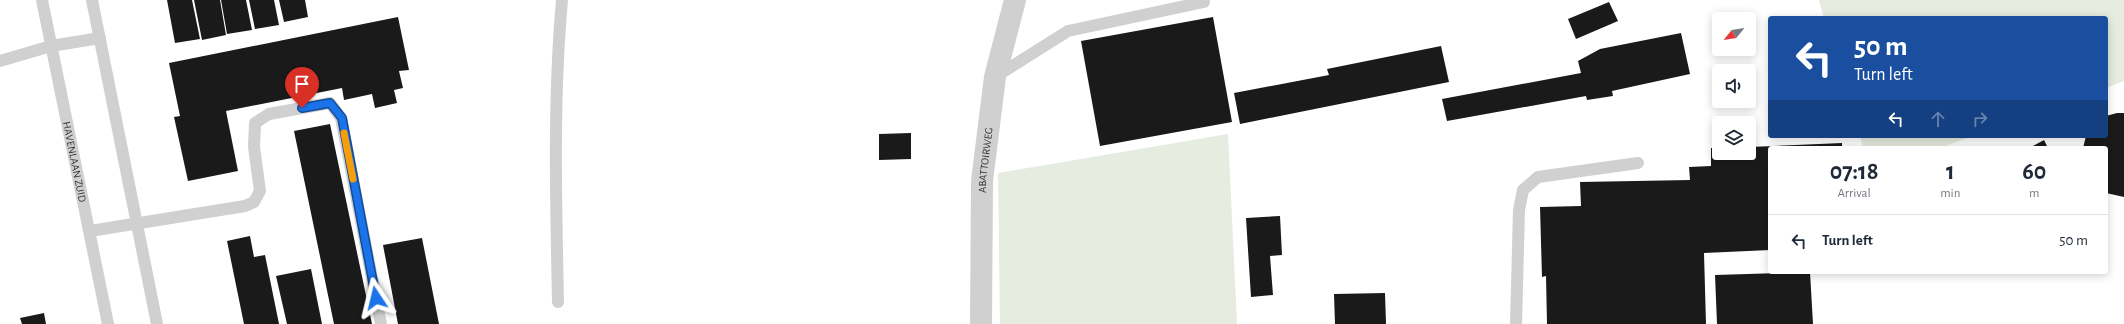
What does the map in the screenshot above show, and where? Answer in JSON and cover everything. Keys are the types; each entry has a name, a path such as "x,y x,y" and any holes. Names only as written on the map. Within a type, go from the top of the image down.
{"street":[{"name":"ABATTOIRWEG","path":"981,324 982,181 995,77 1014,0"}],"lane":[{"name":"HAVENLAAN ZUID","path":"42,0 108,324"},
{"path":"92,0 157,324"},
{"path":"558,302 556,140 558,46 562,0"},
{"path":"995,77 1068,31 1204,2"},
{"path":"0,61 51,46 100,38"},
{"path":"90,232 136,222 245,206 254,202 260,191 254,147 255,123 270,114 330,103 342,118 381,324"},
{"path":"1516,324 1519,210 1523,190 1538,177 1638,163"}],"shaded area":[{"path":"1819,0 2124,0 2124,81 2108,87 2108,16 1823,16"},
{"path":"1228,134 1237,324 1000,324 998,173"},
{"path":"1860,138 1968,138 1946,146 1862,146"}],"building":[{"path":"167,0 192,0 200,39 175,43"},
{"path":"194,0 220,0 226,35 202,40"},
{"path":"221,0 246,0 252,30 227,34"},
{"path":"249,0 274,0 279,25 255,29"},
{"path":"279,0 305,0 308,17 284,22"},
{"path":"1609,2 1618,21 1576,39 1568,19"},
{"path":"398,17 409,70 399,71 403,88 394,90 397,103 375,108 372,94 344,100 342,88 226,111 238,171 188,181 174,117 180,116 169,63"},
{"path":"1213,17 1232,122 1100,146 1081,41"},
{"path":"1681,33 1690,74 1612,91 1613,96 1587,100 1586,96 1447,121 1442,99 1581,73 1578,61 1600,49"},
{"path":"1441,46 1449,82 1240,124 1234,93 1329,75 1327,69"},
{"path":"2124,113 2124,197 2108,193 2108,146 2084,146 2086,138 2108,138 2108,115"},
{"path":"330,124 372,324 334,324 294,131"},
{"path":"911,133 911,159 879,160 879,134"},
{"path":"2044,140 2047,146 2033,146"},
{"path":"1842,143 1842,146 1772,146"},
{"path":"1768,146 1768,250 1704,253 1706,324 1547,324 1546,276 1542,277 1540,207 1581,206 1580,182 1690,180 1689,167 1711,166 1711,148 1712,160 1756,160 1756,147"},
{"path":"1280,216 1282,255 1270,256 1273,295 1251,297 1246,218"},
{"path":"250,236 254,257 265,255 279,324 244,324 227,241"},
{"path":"422,238 439,324 398,324 383,245"},
{"path":"311,269 322,324 287,324 276,276"},
{"path":"1810,274 1813,324 1717,324 1715,275"},
{"path":"1385,293 1386,324 1335,324 1334,294"},
{"path":"44,313 46,324 22,324 20,318"}],"slow traffic":[{"path":"344,133 353,179"}],"route":[{"path":"302,108 330,103 342,118 376,298"}]}
